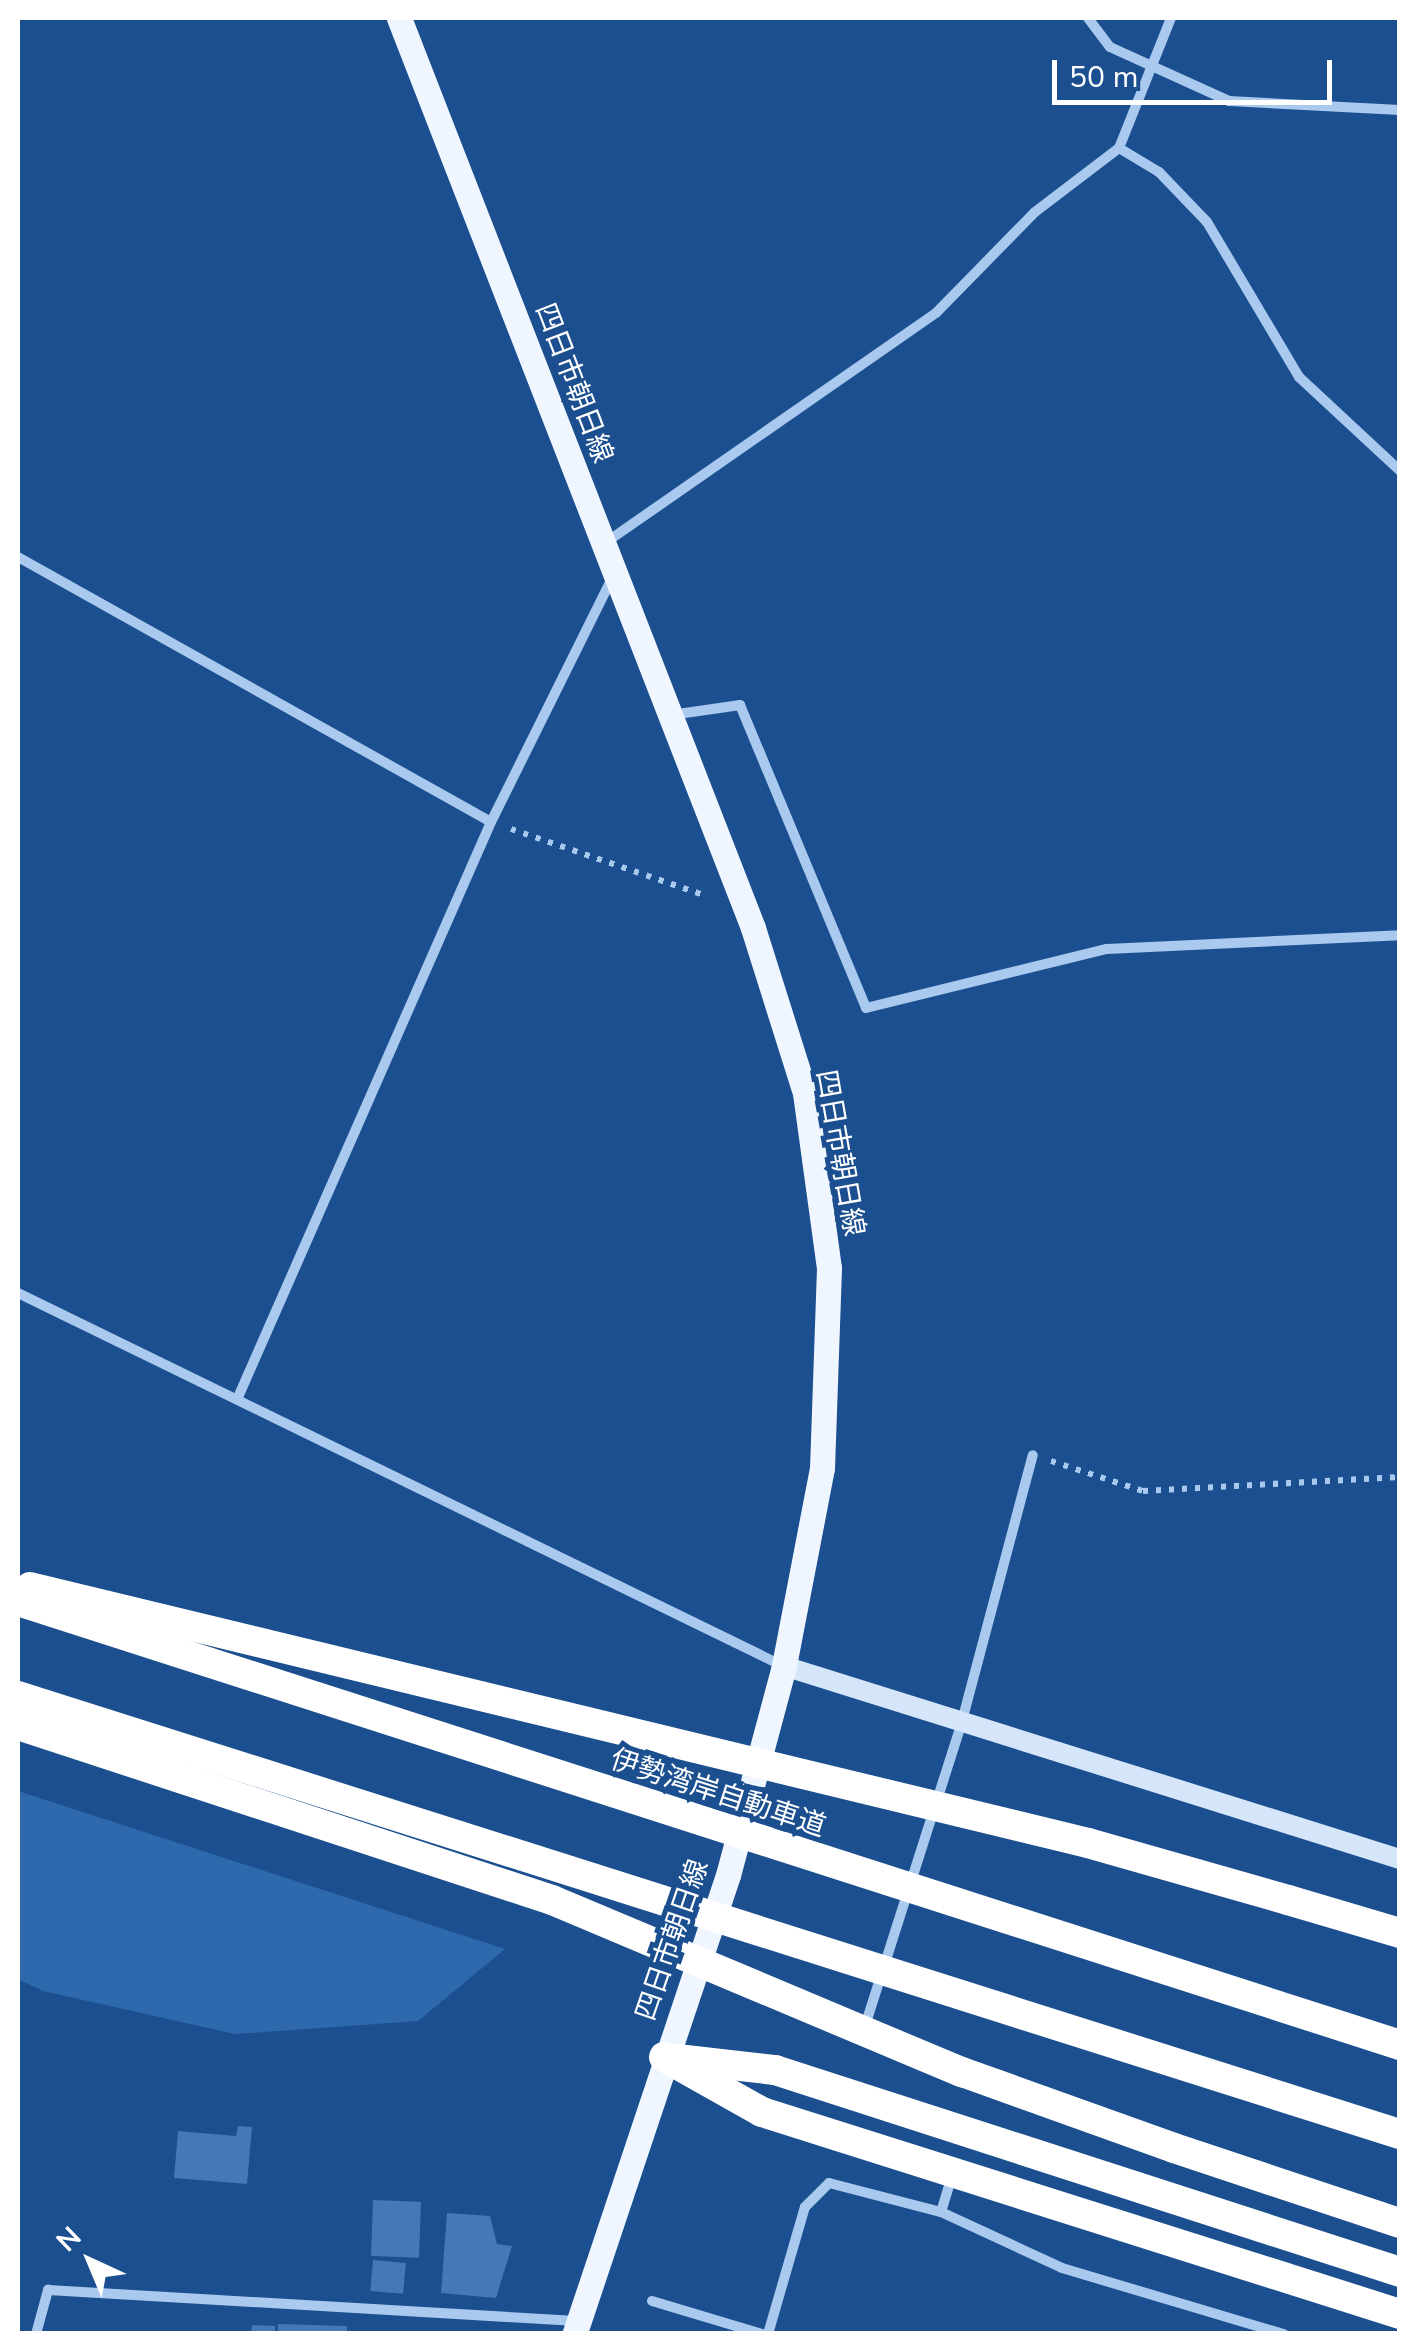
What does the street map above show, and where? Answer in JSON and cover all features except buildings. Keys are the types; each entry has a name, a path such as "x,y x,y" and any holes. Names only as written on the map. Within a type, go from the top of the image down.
{"highway":[{"path":"18,1584 1088,1843 1400,1933"},
{"name":"伊勢湾岸自動車道","path":"18,1602 1400,2045"},
{"path":"18,1696 1400,2134"},
{"path":"18,1725 552,1900 962,2072 1400,2223"},
{"path":"664,2057 762,2112 1400,2314"},
{"path":"664,2057 775,2070 1400,2272"}],"main road":[{"name":"四日市朝日線","path":"400,18 753,928 805,1093 829,1268 822,1468 784,1666 728,1875 575,2327"}],"street":[{"path":"1088,18 1110,47 1228,101 1400,110"},
{"path":"605,543 936,313 1035,212 1119,148 1155,69 1171,18"},
{"path":"1119,148 1158,172 1207,222 1299,377 1400,470"},
{"path":"18,557 491,822"},
{"path":"239,1395 491,822 615,572"},
{"path":"670,715 740,705 866,1008 1107,948 1400,935"},
{"path":"18,1292 239,1395 784,1666 1400,1859"},
{"path":"860,2041 962,1721 1033,1455"},
{"path":"941,2212 952,2173"},
{"path":"652,2302 765,2334 812,2192 829,2183 941,2212 1062,2268 1284,2334"},
{"path":"36,2334 48,2290 575,2327"}],"path":[{"path":"491,822 714,898 753,928"},
{"path":"1033,1455 1143,1491 1400,1478"}],"shaded area":[{"path":"18,1791 505,1949 418,2021 235,2034 43,1991 18,1979"}]}
